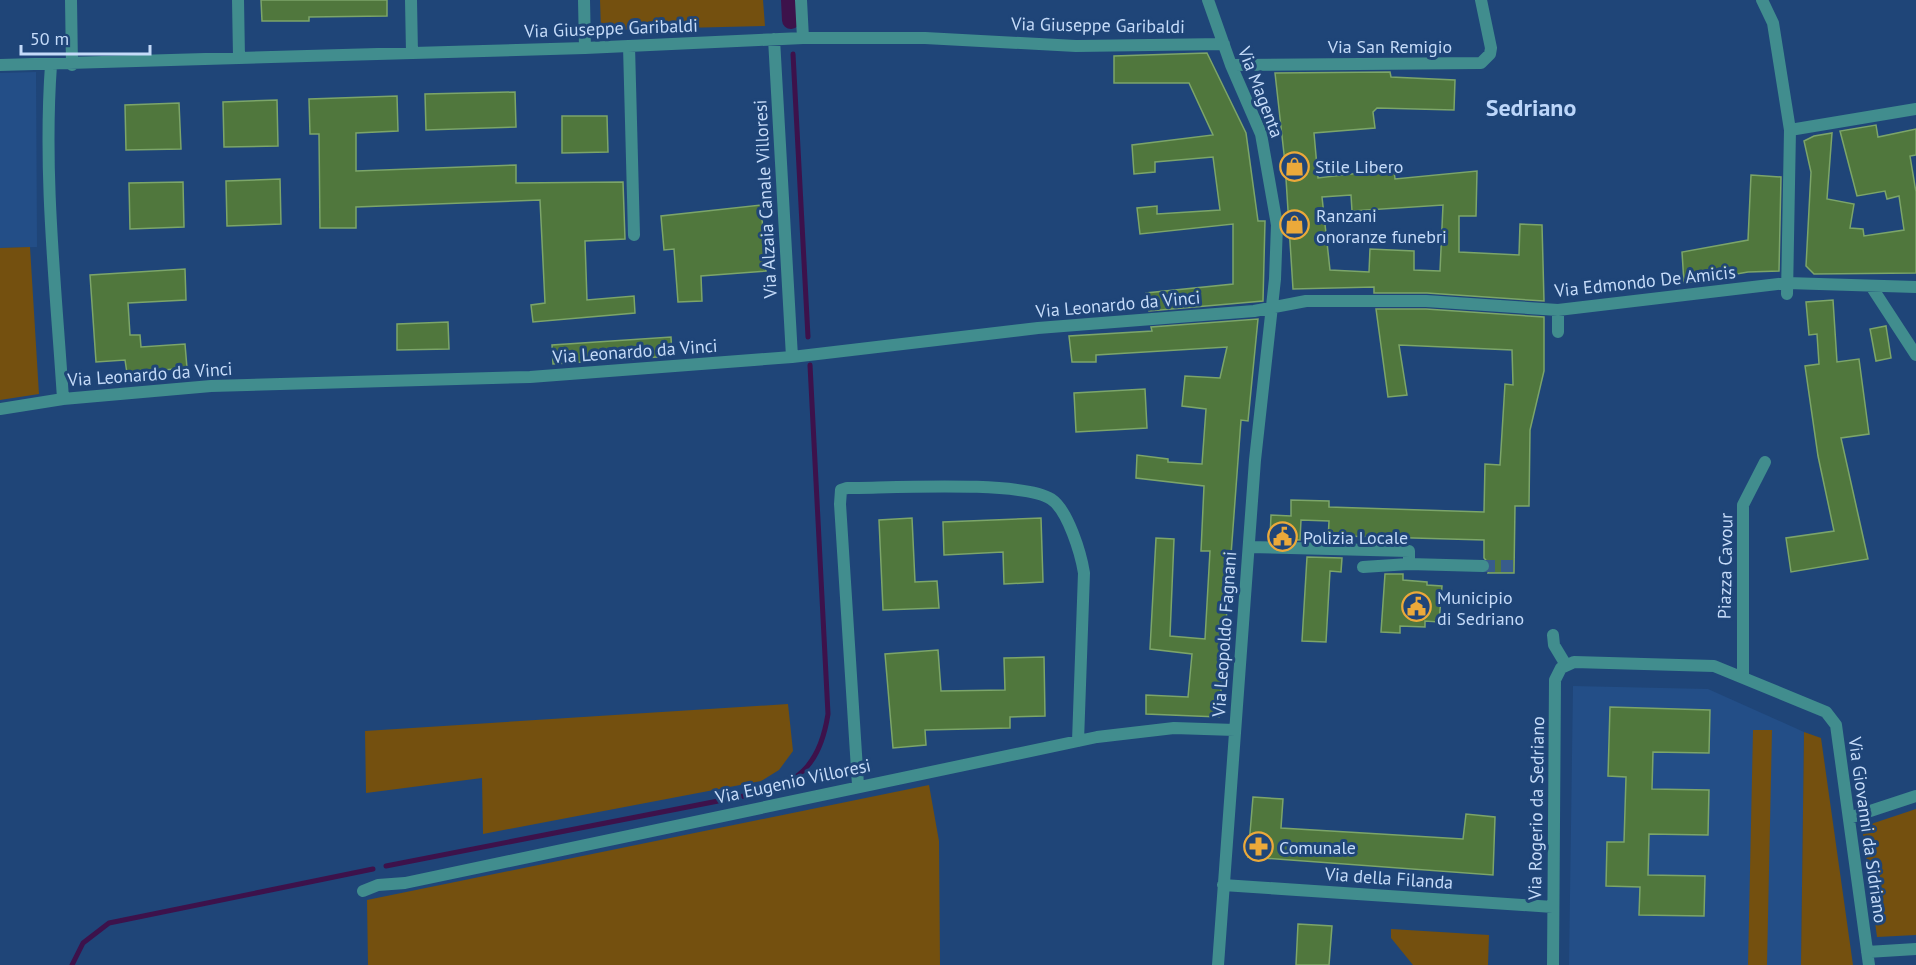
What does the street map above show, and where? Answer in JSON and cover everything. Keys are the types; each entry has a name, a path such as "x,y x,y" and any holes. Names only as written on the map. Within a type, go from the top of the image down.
{"street":[{"path":"70,0 72,65"},
{"path":"238,0 239,57"},
{"path":"411,0 411,53"},
{"path":"584,0 585,48"},
{"path":"801,0 803,38"},
{"name":"Via Magenta","path":"1208,0 1231,65 1261,134 1277,225 1271,306"},
{"name":"Via San Remigio","path":"1231,65 1262,58 1481,63 1490,54 1491,48 1481,0"},
{"path":"1762,0 1773,23 1790,130 1787,288"},
{"name":"Via Giuseppe Garibaldi","path":"0,65 72,65 239,57 585,48 803,38 925,38 1076,46 1224,44"},
{"name":"Via Alzaia Canale Villoresi","path":"774,39 792,357"},
{"path":"629,46 634,235"},
{"path":"51,65 48,98 51,215 63,399"},
{"path":"1790,130 1916,109"},
{"path":"1871,286 1916,355"},
{"name":"Via Edmondo De Amicis","path":"1271,306 1306,302 1426,300 1558,310 1787,288 1916,287"},
{"name":"Via Leonardo da Vinci","path":"0,409 63,399 211,386 530,377 792,357 1038,328 1254,311 1271,306"},
{"name":"Via Leopoldo Fagnani","path":"1218,965 1249,547 1271,306"},
{"path":"1558,310 1558,332"},
{"name":"Piazza Cavour","path":"1743,676 1743,505 1765,462"},
{"path":"858,785 840,504 842,490 847,488 1020,489 1052,499 1061,509 1081,554 1084,573 1078,741"},
{"path":"1249,547 1409,551 1410,564"},
{"path":"1364,567 1410,564 1484,566"},
{"path":"1553,634 1554,645 1570,663"},
{"name":"Via Giovanni da Sidriano","path":"1570,663 1714,666 1826,712 1836,725 1869,965"},
{"name":"Via Rogerio da Sedriano","path":"1553,965 1555,680 1557,673 1570,663"},
{"name":"Via Eugenio Villoresi","path":"363,891 378,885 405,883 858,785 1078,741 1174,728 1235,730"},
{"path":"1849,818 1916,796"},
{"name":"Via della Filanda","path":"1223,885 1553,907"},
{"path":"1867,952 1916,949"}],"shaded area":[{"path":"600,0 763,0 765,26 601,30"},
{"path":"36,72 37,247 0,248 0,73"},
{"path":"30,247 39,394 0,400 0,248"},
{"path":"1573,686 1708,689 1804,732 1801,965 1569,965"},
{"path":"788,704 793,751 779,770 761,781 483,834 482,778 366,793 365,731"},
{"path":"1753,730 1772,730 1767,965 1748,965"},
{"path":"1804,732 1821,738 1853,965 1801,965"},
{"path":"929,785 939,841 940,965 368,965 367,900"},
{"path":"1916,809 1916,935 1877,937 1862,827"},
{"path":"1391,929 1489,935 1488,965 1413,965 1391,938"}],"building":[{"path":"261,0 387,0 387,16 309,17 309,21 262,21"},
{"path":"1207,53 1246,133 1258,221 1265,221 1263,301 1149,311 1146,293 1233,284 1233,224 1140,234 1137,208 1157,206 1157,214 1220,210 1213,157 1155,162 1155,172 1134,174 1132,145 1213,135 1189,83 1114,83 1114,56"},
{"path":"1390,72 1391,77 1455,80 1454,110 1377,108 1373,112 1375,128 1314,133 1318,178 1394,169 1395,179 1477,171 1476,216 1459,216 1459,252 1519,255 1520,224 1542,225 1544,301 1427,293 1374,293 1374,287 1293,289 1285,163 1275,73","holes":["1351,195 1352,211 1443,205 1440,271 1414,270 1414,251 1370,249 1369,272 1330,270 1322,197"]},
{"path":"515,92 516,127 426,130 425,94"},
{"path":"397,96 398,131 356,133 356,171 516,165 516,183 623,182 625,239 585,241 587,300 634,296 635,313 533,322 531,305 545,303 540,200 356,207 356,228 320,228 319,134 310,134 309,99"},
{"path":"277,100 278,146 224,147 223,102"},
{"path":"179,103 181,149 126,150 125,105"},
{"path":"562,116 607,116 608,152 562,153"},
{"path":"1876,125 1878,137 1916,129 1916,155 1910,156 1916,192 1916,273 1814,274 1806,266 1811,172 1804,141 1814,136 1832,133 1827,199 1854,204 1850,228 1863,229 1864,236 1904,230 1899,196 1887,199 1885,191 1857,196 1840,131"},
{"path":"1751,175 1781,177 1779,271 1748,272 1684,283 1682,252 1748,240"},
{"path":"280,179 281,224 227,226 226,181"},
{"path":"183,182 184,227 130,229 129,183"},
{"path":"761,205 766,271 701,276 702,301 678,302 674,249 664,250 661,216"},
{"path":"185,269 186,300 128,303 130,335 140,335 141,347 185,344 187,368 127,373 125,360 96,362 90,275"},
{"path":"1833,300 1837,362 1859,359 1869,434 1841,438 1868,559 1791,572 1786,538 1834,531 1818,456 1805,366 1819,364 1817,334 1809,335 1806,302"},
{"path":"1376,309 1426,309 1544,317 1544,371 1530,430 1529,506 1515,506 1514,573 1488,573 1491,566 1484,558 1484,540 1343,536 1343,541 1328,541 1329,521 1301,520 1300,540 1270,539 1271,515 1291,516 1291,500 1329,501 1329,507 1484,512 1485,464 1500,465 1505,384 1513,385 1512,350 1399,345 1407,395 1388,397"},
{"path":"1258,319 1248,421 1241,420 1219,717 1146,714 1146,695 1188,697 1192,654 1150,649 1156,538 1174,539 1170,636 1205,639 1210,551 1201,551 1204,486 1136,478 1137,455 1168,459 1168,462 1202,464 1206,409 1182,406 1185,376 1220,378 1227,347 1096,355 1096,362 1072,362 1069,336 1152,331 1151,327"},
{"path":"448,322 449,349 397,350 397,324"},
{"path":"1886,326 1891,358 1876,361 1870,329"},
{"path":"671,337 672,356 553,364 552,345"},
{"path":"1145,389 1147,428 1076,432 1074,393"},
{"path":"912,518 915,582 937,581 939,608 883,610 879,520"},
{"path":"1041,518 1043,582 1004,584 1003,552 944,555 943,522"},
{"path":"1307,557 1342,558 1341,572 1330,571 1326,642 1302,641"},
{"path":"1385,574 1403,574 1403,580 1442,586 1439,622 1425,621 1425,627 1400,626 1400,633 1381,632"},
{"path":"938,650 941,691 1005,690 1004,658 1044,657 1045,716 1010,717 1010,728 925,730 926,745 893,748 885,654"},
{"path":"1610,707 1710,710 1709,753 1653,752 1652,789 1709,790 1708,835 1649,834 1648,875 1705,876 1704,916 1639,915 1640,887 1606,886 1607,842 1624,842 1626,777 1608,776"},
{"path":"1253,797 1283,799 1281,828 1463,839 1466,814 1495,817 1493,875 1248,857"},
{"path":"1298,924 1332,926 1329,965 1296,965"}],"waterway":[{"path":"790,0 791,20"},
{"path":"793,54 808,337"},
{"path":"386,866 759,793 787,782 807,766 815,756 820,744 828,714 810,365"},
{"path":"72,965 83,943 109,923 373,869"}],"tunnel":[{"path":"1483,566 1515,566"}],"place":[{"name":"Stile Libero","path":"1294,166"},
{"name":"Ranzani onoranze funebri","path":"1295,225"},
{"name":"Polizia Locale","path":"1282,537"},
{"name":"Municipio di Sedriano","path":"1416,607"},
{"name":"Comunale","path":"1258,847"}],"district":[{"name":"Sedriano","path":"1531,107"}]}
